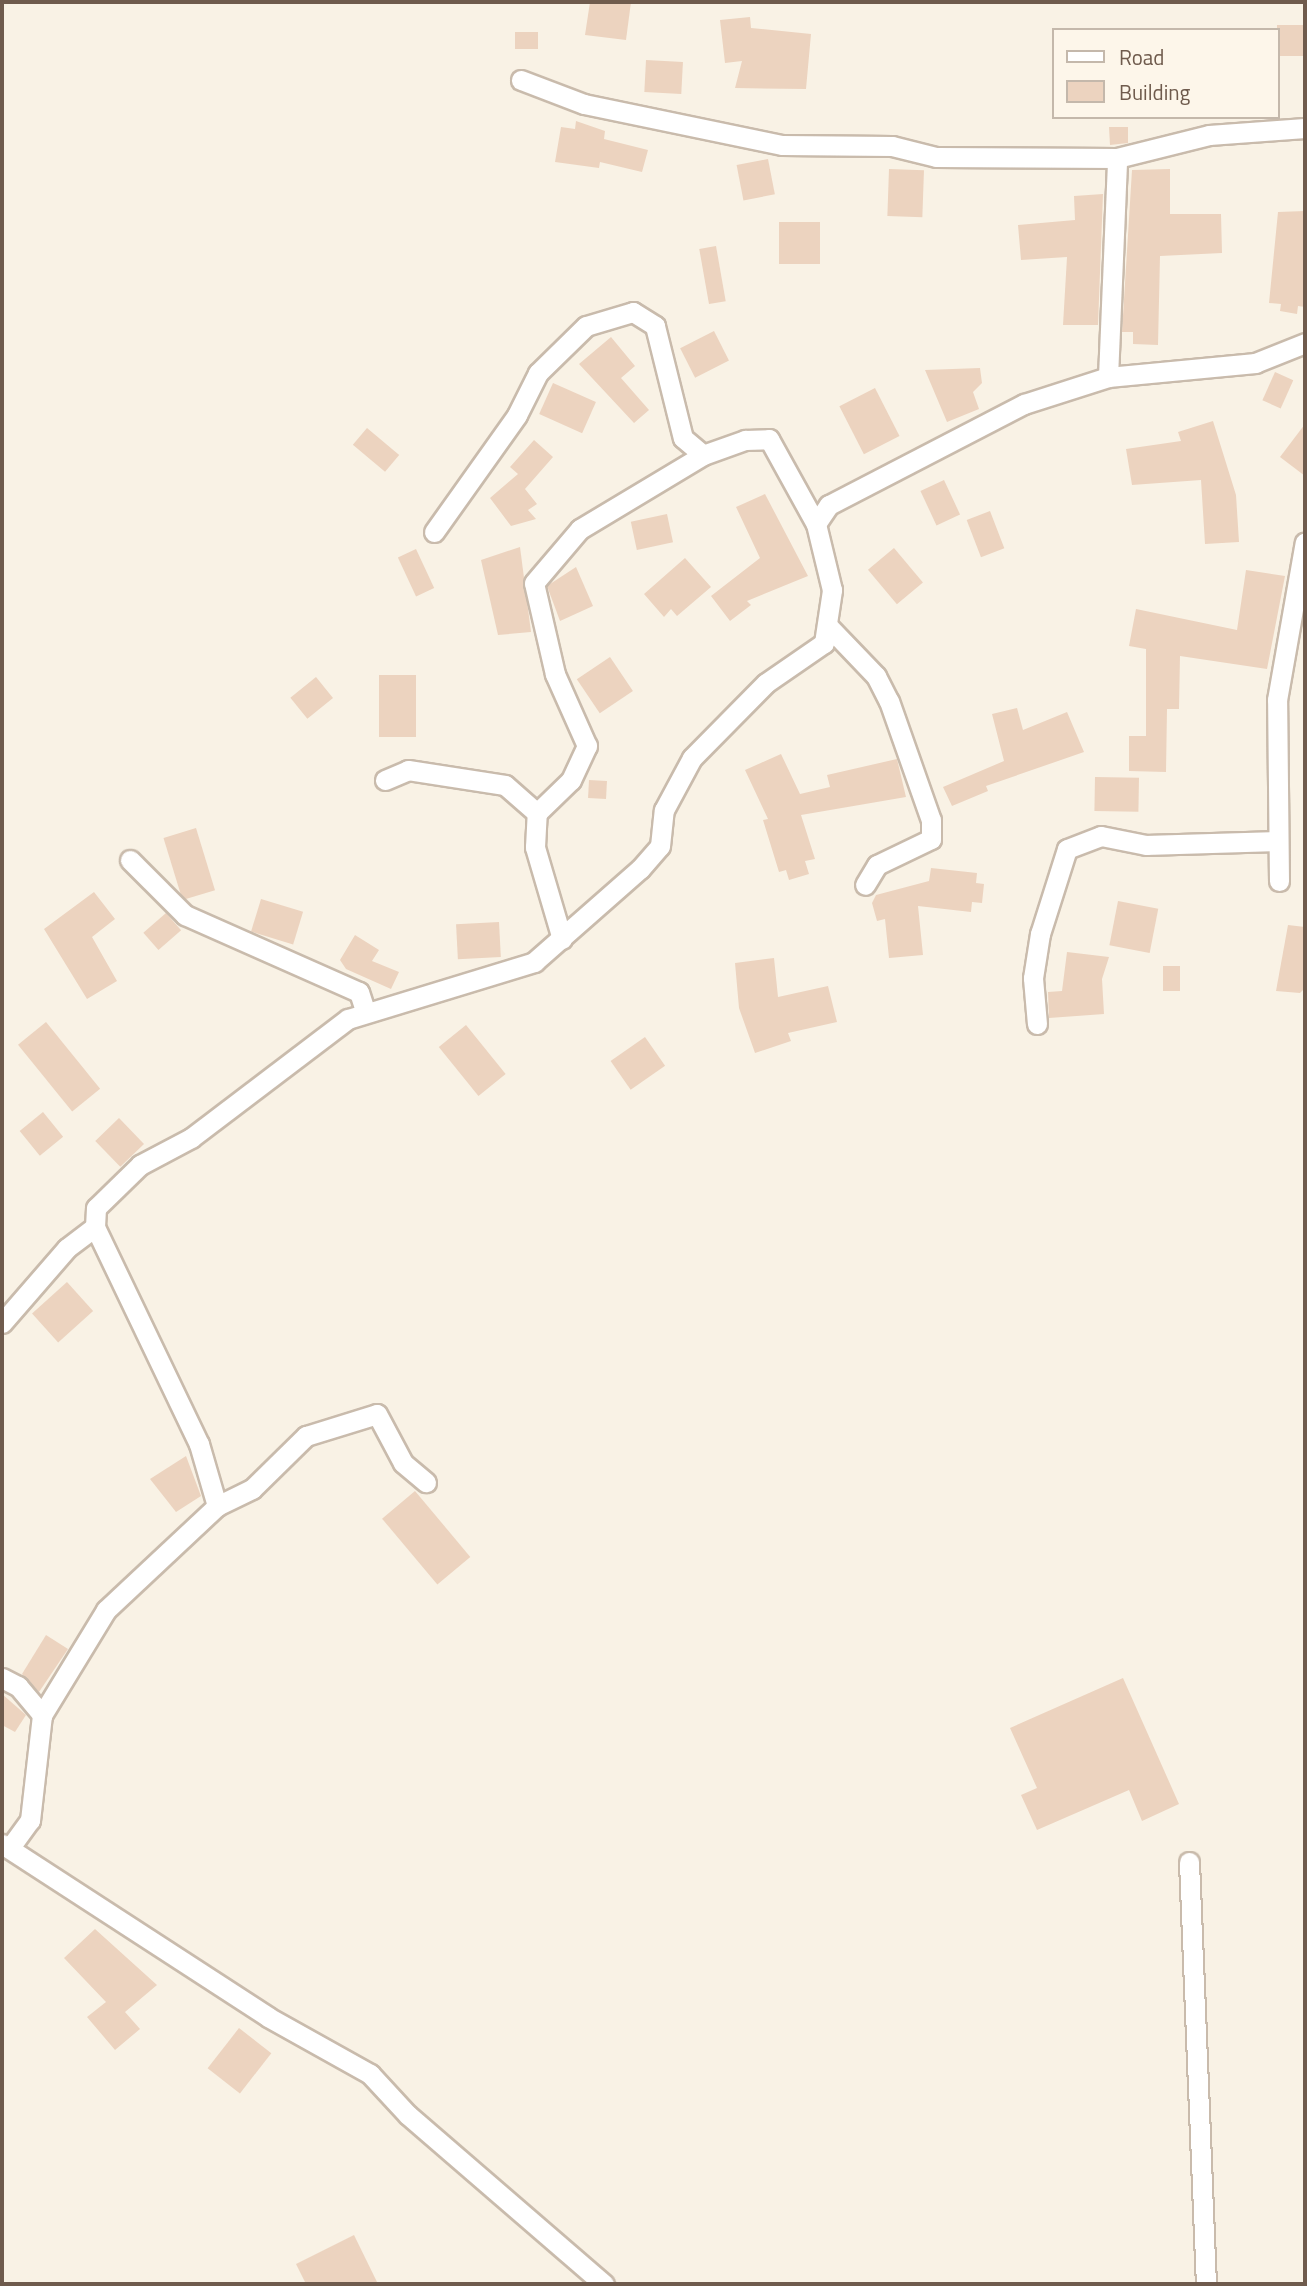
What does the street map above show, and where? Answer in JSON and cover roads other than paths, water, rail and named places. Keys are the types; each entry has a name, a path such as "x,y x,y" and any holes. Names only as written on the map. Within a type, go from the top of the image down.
{"street":[{"path":"521,80 584,104 782,145 892,146 936,157 1117,158 1209,135 1305,128"},
{"path":"1108,376 1117,158"},
{"path":"434,532 517,415 538,373 586,326 597,322 633,312 655,326 683,438 703,455"},
{"path":"816,524 830,505 1024,404 1108,376 1245,365 1305,343"},
{"path":"217,1506 199,1444 95,1227 96,1208 140,1166 191,1138 248,1090 365,1011 534,962 562,939 660,846 664,810 692,758 765,683 824,643 829,627 832,590 816,524 769,439 745,440 703,455 580,529 534,583 555,674 587,746 571,780 537,813 535,847 562,939"},
{"path":"1279,881 1277,700 1305,542"},
{"path":"829,627 876,676 889,701 931,820 932,839 877,865 865,885"},
{"path":"385,780 408,770 505,785 537,813"},
{"path":"1037,1024 1033,978 1040,934 1067,849 1101,836 1146,845 1277,841"},
{"path":"130,860 185,915 359,992 365,1011"},
{"path":"2,1323 67,1248 95,1227"},
{"path":"426,1482 402,1463 377,1413 306,1436 253,1489 217,1506 106,1610 42,1715 30,1820 6,1846 268,2017 370,2074 408,2115 604,2284"},
{"path":"2,1678 18,1686 42,1715"},
{"path":"1189,1862 1206,2284"}]}
